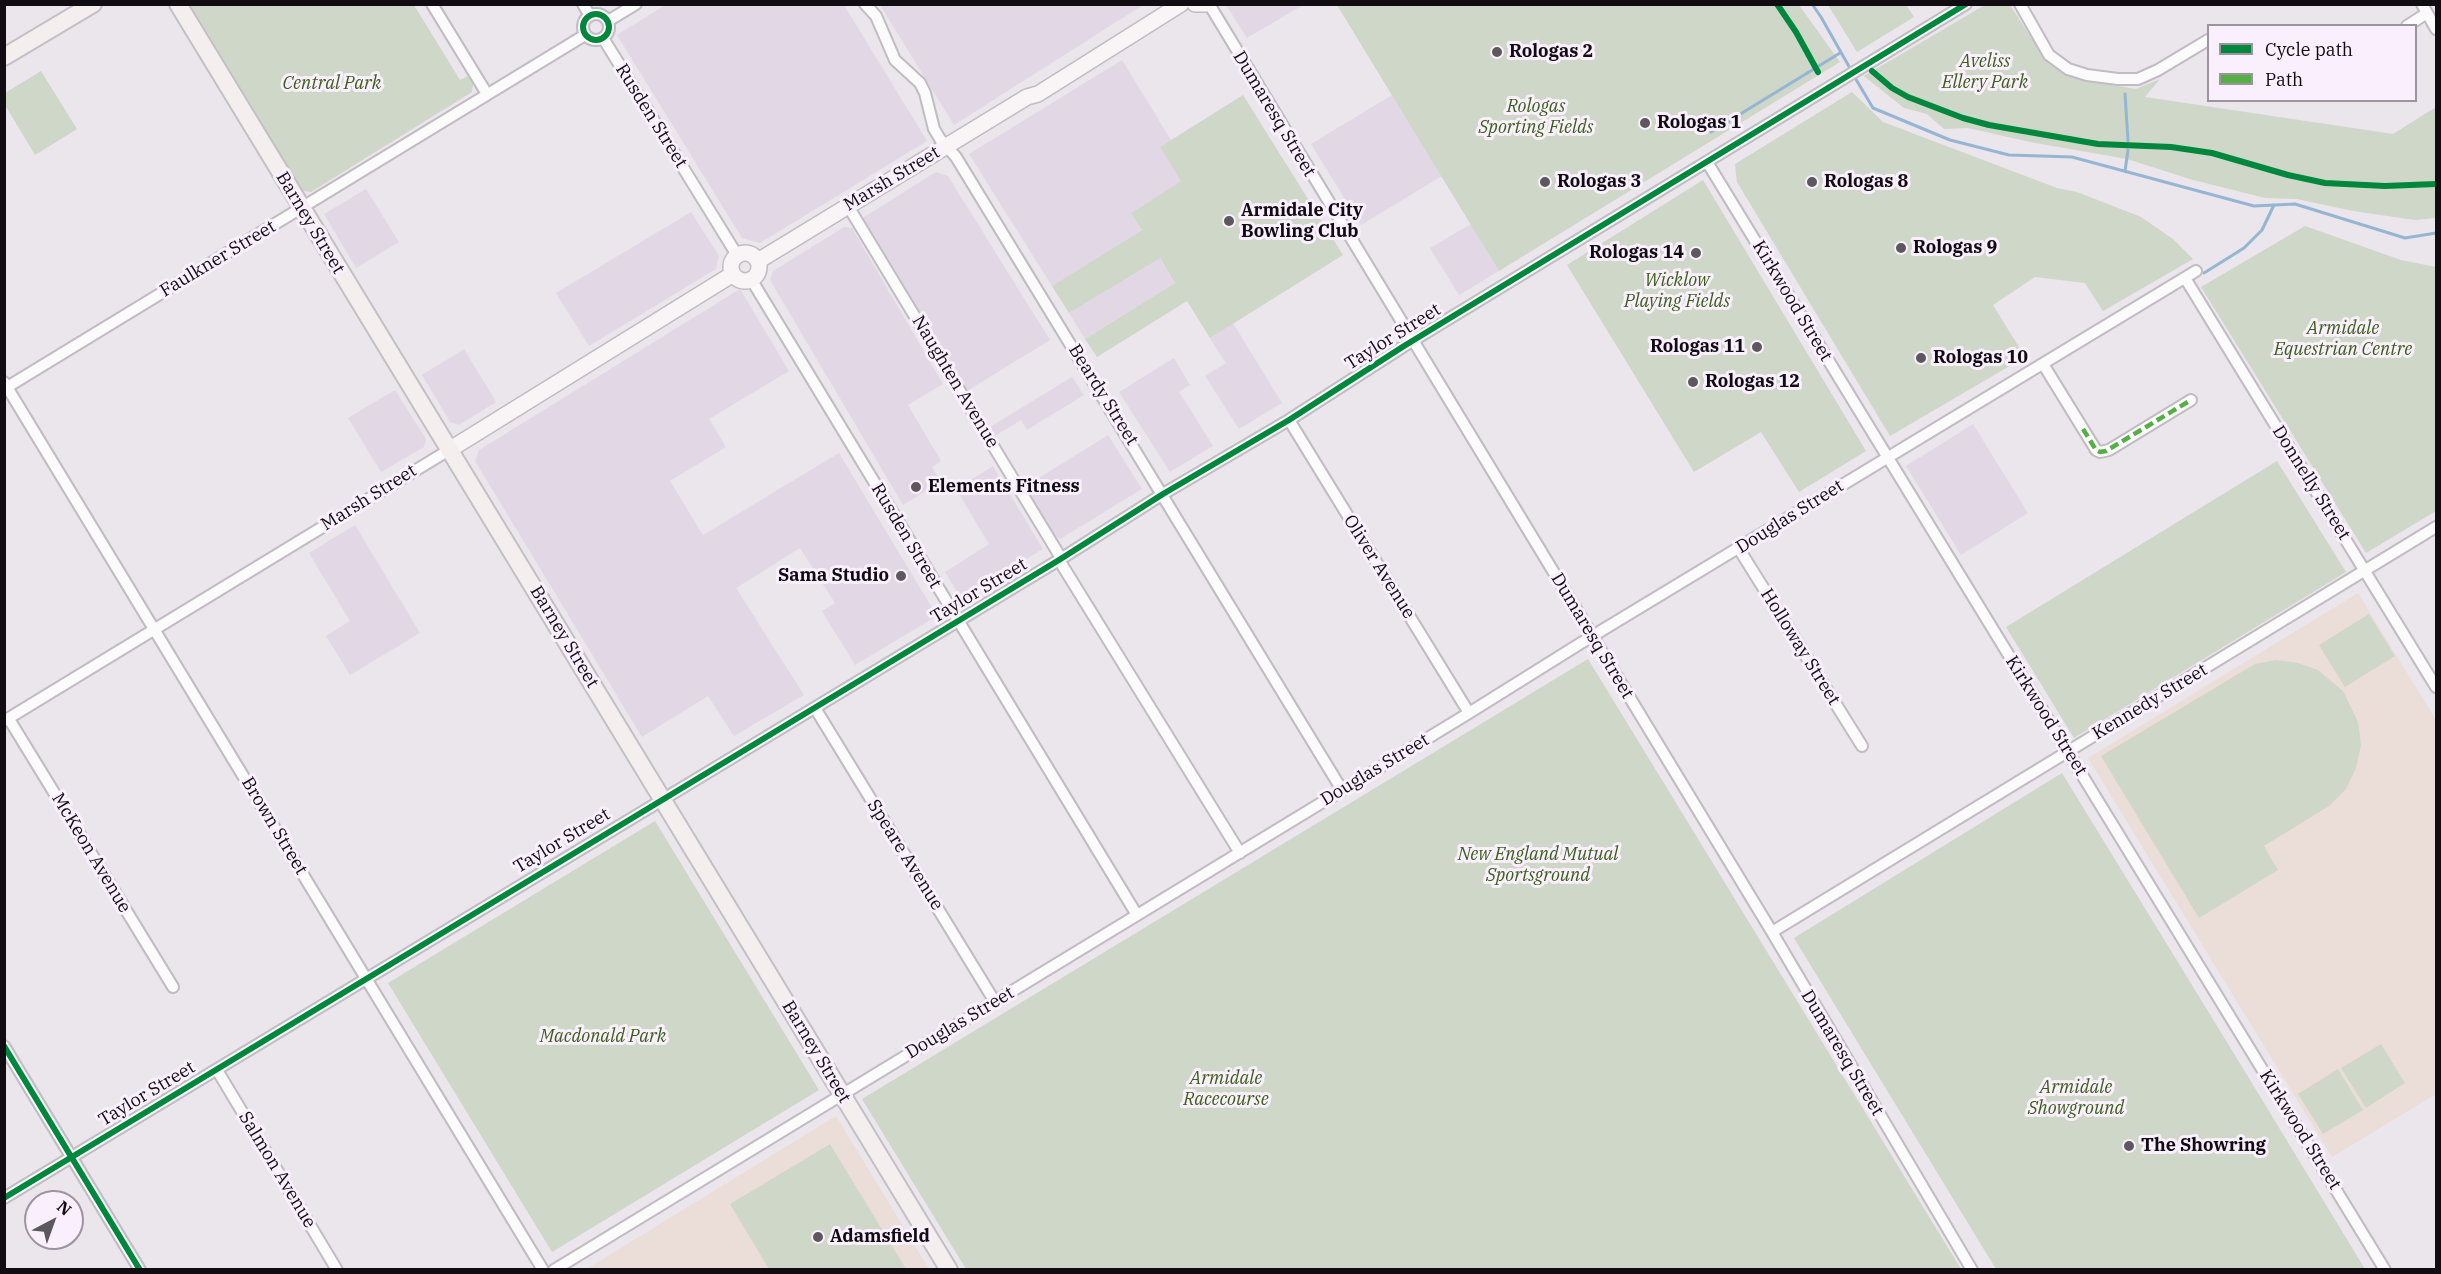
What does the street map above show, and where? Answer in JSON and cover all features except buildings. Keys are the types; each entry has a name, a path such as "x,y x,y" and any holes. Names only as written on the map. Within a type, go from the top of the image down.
{"main road":[{"path":"4,57 93,4"},
{"name":"Barney Street","path":"178,4 949,1269"},
{"name":"Marsh Street","path":"758,261 1027,97 1038,94 1181,4"},
{"path":"1195,4 1208,4"},
{"path":"751,254 758,261 759,270 751,279 741,280 733,274 731,264 737,255 751,254"},
{"name":"Marsh Street","path":"449,450 733,274"}],"street":[{"path":"432,4 487,94"},
{"path":"583,4 590,16"},
{"path":"608,21 636,4"},
{"name":"Beardy Street","path":"865,4 876,16 895,60 920,83 925,93 934,129 956,157 1342,790"},
{"name":"Dumaresq Street","path":"1208,4 1772,932 1972,1269"},
{"name":"Taylor Street","path":"4,1198 815,708 1163,494 1289,420 1412,342 1966,4"},
{"path":"2020,4 2049,55 2068,69 2086,75 2138,79 2158,70 2207,41"},
{"path":"2409,24 2424,9 2436,29"},
{"path":"598,14 608,21 609,29 603,38 596,41 585,35 583,26 590,16 598,14"},
{"name":"Faulkner Street","path":"6,386 585,35"},
{"name":"Rusden Street","path":"603,38 737,255"},
{"name":"Kirkwood Street","path":"1707,162 2385,1269"},
{"name":"Naughten Avenue","path":"848,206 1240,853"},
{"name":"Douglas Street","path":"554,1269 1240,853 1592,636 2196,271"},
{"name":"Donnelly Street","path":"2185,278 2436,687"},
{"name":"Rusden Street","path":"751,279 1137,915"},
{"path":"2043,364 2096,450 2100,452 2109,450 2191,400"},
{"name":"Brown Street","path":"6,386 543,1269"},
{"name":"Oliver Avenue","path":"1289,420 1469,713"},
{"name":"Marsh Street","path":"7,720 449,450"},
{"name":"Kennedy Street","path":"1772,932 2436,527"},
{"name":"Holloway Street","path":"1739,549 1862,746"},
{"name":"Speare Avenue","path":"815,708 995,1002"},
{"name":"McKeon Avenue","path":"7,720 173,987"},
{"path":"4,1046 140,1269"},
{"name":"Salmon Avenue","path":"217,1070 337,1269"}],"shaded area":[{"path":"667,4 844,5 927,141 760,243 742,238 617,35"},
{"path":"880,5 1143,5 954,125"},
{"path":"1226,5 1303,5 1247,38"},
{"path":"1122,60 1171,140 1160,147 1182,181 1132,212 1142,230 1052,286 969,154"},
{"path":"1392,95 1442,176 1361,225 1311,144"},
{"path":"936,172 948,176 1050,340 967,391 861,219"},
{"path":"366,189 399,242 356,268 324,214"},
{"path":"691,212 719,256 716,269 589,346 556,293"},
{"path":"1471,224 1499,271 1459,295 1430,248"},
{"path":"844,227 852,228 943,384 908,405 941,461 932,467 941,482 903,505 770,280 773,271"},
{"path":"1159,257 1175,283 1085,339 1069,313"},
{"path":"740,289 789,371 709,419 726,447 670,481 703,535 839,453 937,616 855,665 822,611 835,603 800,548 736,588 804,695 734,736 708,696 642,737 475,461 479,450"},
{"path":"1233,323 1282,403 1239,429 1205,376 1226,363 1210,338"},
{"path":"464,349 496,402 459,425 450,422 422,375"},
{"path":"1174,358 1190,385 1179,392 1213,446 1170,472 1119,392"},
{"path":"1072,377 1084,395 1027,430 1021,420 995,436 990,427"},
{"path":"395,390 426,439 424,447 381,472 348,418"},
{"path":"1973,424 2028,513 1961,555 1906,466"},
{"path":"1108,435 1142,489 1060,539 1053,534 1026,486"},
{"path":"993,466 1043,549 965,596 959,595 945,572 989,544 956,489"},
{"path":"355,525 420,633 350,675 326,636 350,621 309,553"},
{"path":"2358,593 2436,720 2436,1094 2332,1157 2088,758"},
{"path":"836,1116 929,1269 585,1270"}],"green space":[{"name":"Central Park","path":"190,5 414,5 460,80 468,76 473,84 472,92 311,192 303,191"},
{"name":"Rologas Sporting Fields","path":"1337,5 1799,5 1840,62 1499,271"},
{"path":"1828,5 1906,5 1914,17 1857,52"},
{"name":"Aveliss Ellery Park","path":"1985,5 2010,5 2047,62 2059,71 2088,81 2136,89 2160,79 2145,97 2393,134 2436,107 2436,218 2415,220 2353,211 2297,199 2265,198 2193,180 2127,159 2030,142 1968,128 1944,129 1927,114 1904,108 1864,76"},
{"path":"41,71 77,129 35,155 5,105 5,93"},
{"name":"Wicklow Playing Fields","path":"1852,92 1883,122 2057,188 2077,192 2141,217 2173,239 2193,259 2103,311 2085,283 2035,277 1993,305 2025,357 1890,436 1737,182 1735,164"},
{"name":"Armidale City Bowling Club","path":"1243,95 1343,255 1210,338 1187,301 1097,357 1085,339 1175,283 1160,258 1069,313 1052,286 1142,230 1131,213 1181,181 1160,147"},
{"name":"Wicklow Playing Fields","path":"1703,180 1866,451 1799,492 1761,432 1694,472 1567,265"},
{"name":"Armidale Equestrian Centre","path":"2305,226 2401,260 2436,267 2436,511 2366,553 2201,287"},
{"path":"2277,461 2346,572 2074,738 2006,627"},
{"path":"2369,614 2395,656 2345,687 2319,645"},
{"name":"Armidale Racecourse","path":"1588,659 1961,1269 966,1269 862,1099"},
{"path":"2276,660 2298,663 2318,670 2343,691 2358,722 2361,745 2356,768 2346,789 2329,806 2264,846 2278,870 2199,918 2101,756 2255,664"},
{"name":"Armidale Showground","path":"2062,773 2365,1269 1996,1269 1794,938"},
{"name":"Macdonald Park","path":"655,821 819,1090 552,1252 388,983"},
{"path":"2381,1044 2405,1083 2366,1108 2341,1068"},
{"path":"2338,1069 2363,1110 2323,1134 2298,1094"},
{"name":"Adamsfield","path":"830,1144 906,1269 769,1269 730,1204"}],"waterway":[{"path":"1812,4 1851,70"},
{"path":"1711,132 1840,53"},
{"path":"1854,76 1873,108 1950,140 2009,155 2072,157 2254,206 2295,204 2405,238 2436,233"},
{"path":"2125,94 2128,141"},
{"path":"2125,171 2128,150"},
{"path":"2204,273 2244,248 2262,230 2274,205"}],"marked path":[{"path":"2083,429 2096,450 2106,451 2191,400"}],"cycle path":[{"path":"1777,4 1796,32 1818,72"},
{"path":"4,1198 1059,560 1163,494 1289,420 1404,346 1966,4"},
{"path":"596,14 605,18 609,27 605,36 596,40 587,36 583,27 587,18 596,14"},
{"path":"1872,71 1892,88 1908,97 1963,118 1989,125 2098,144 2171,147 2212,153 2325,183 2385,186 2436,184"},
{"path":"4,1046 140,1270"}],"place":[{"name":"Rologas 2","path":"1497,52"},
{"name":"Rologas 1","path":"1645,123"},
{"name":"Rologas 3","path":"1545,182"},
{"name":"Rologas 8","path":"1812,182"},
{"name":"Armidale City Bowling Club","path":"1229,221"},
{"name":"Rologas 9","path":"1901,248"},
{"name":"Rologas 14","path":"1696,253"},
{"name":"Rologas 11","path":"1757,347"},
{"name":"Rologas 10","path":"1921,358"},
{"name":"Rologas 12","path":"1693,382"},
{"name":"Elements Fitness","path":"916,487"},
{"name":"Sama Studio","path":"901,576"},
{"name":"The Showring","path":"2129,1146"},
{"name":"Adamsfield","path":"818,1237"}],"park label":[{"name":"New England Mutual Sportsground","path":"1538,865"}]}
